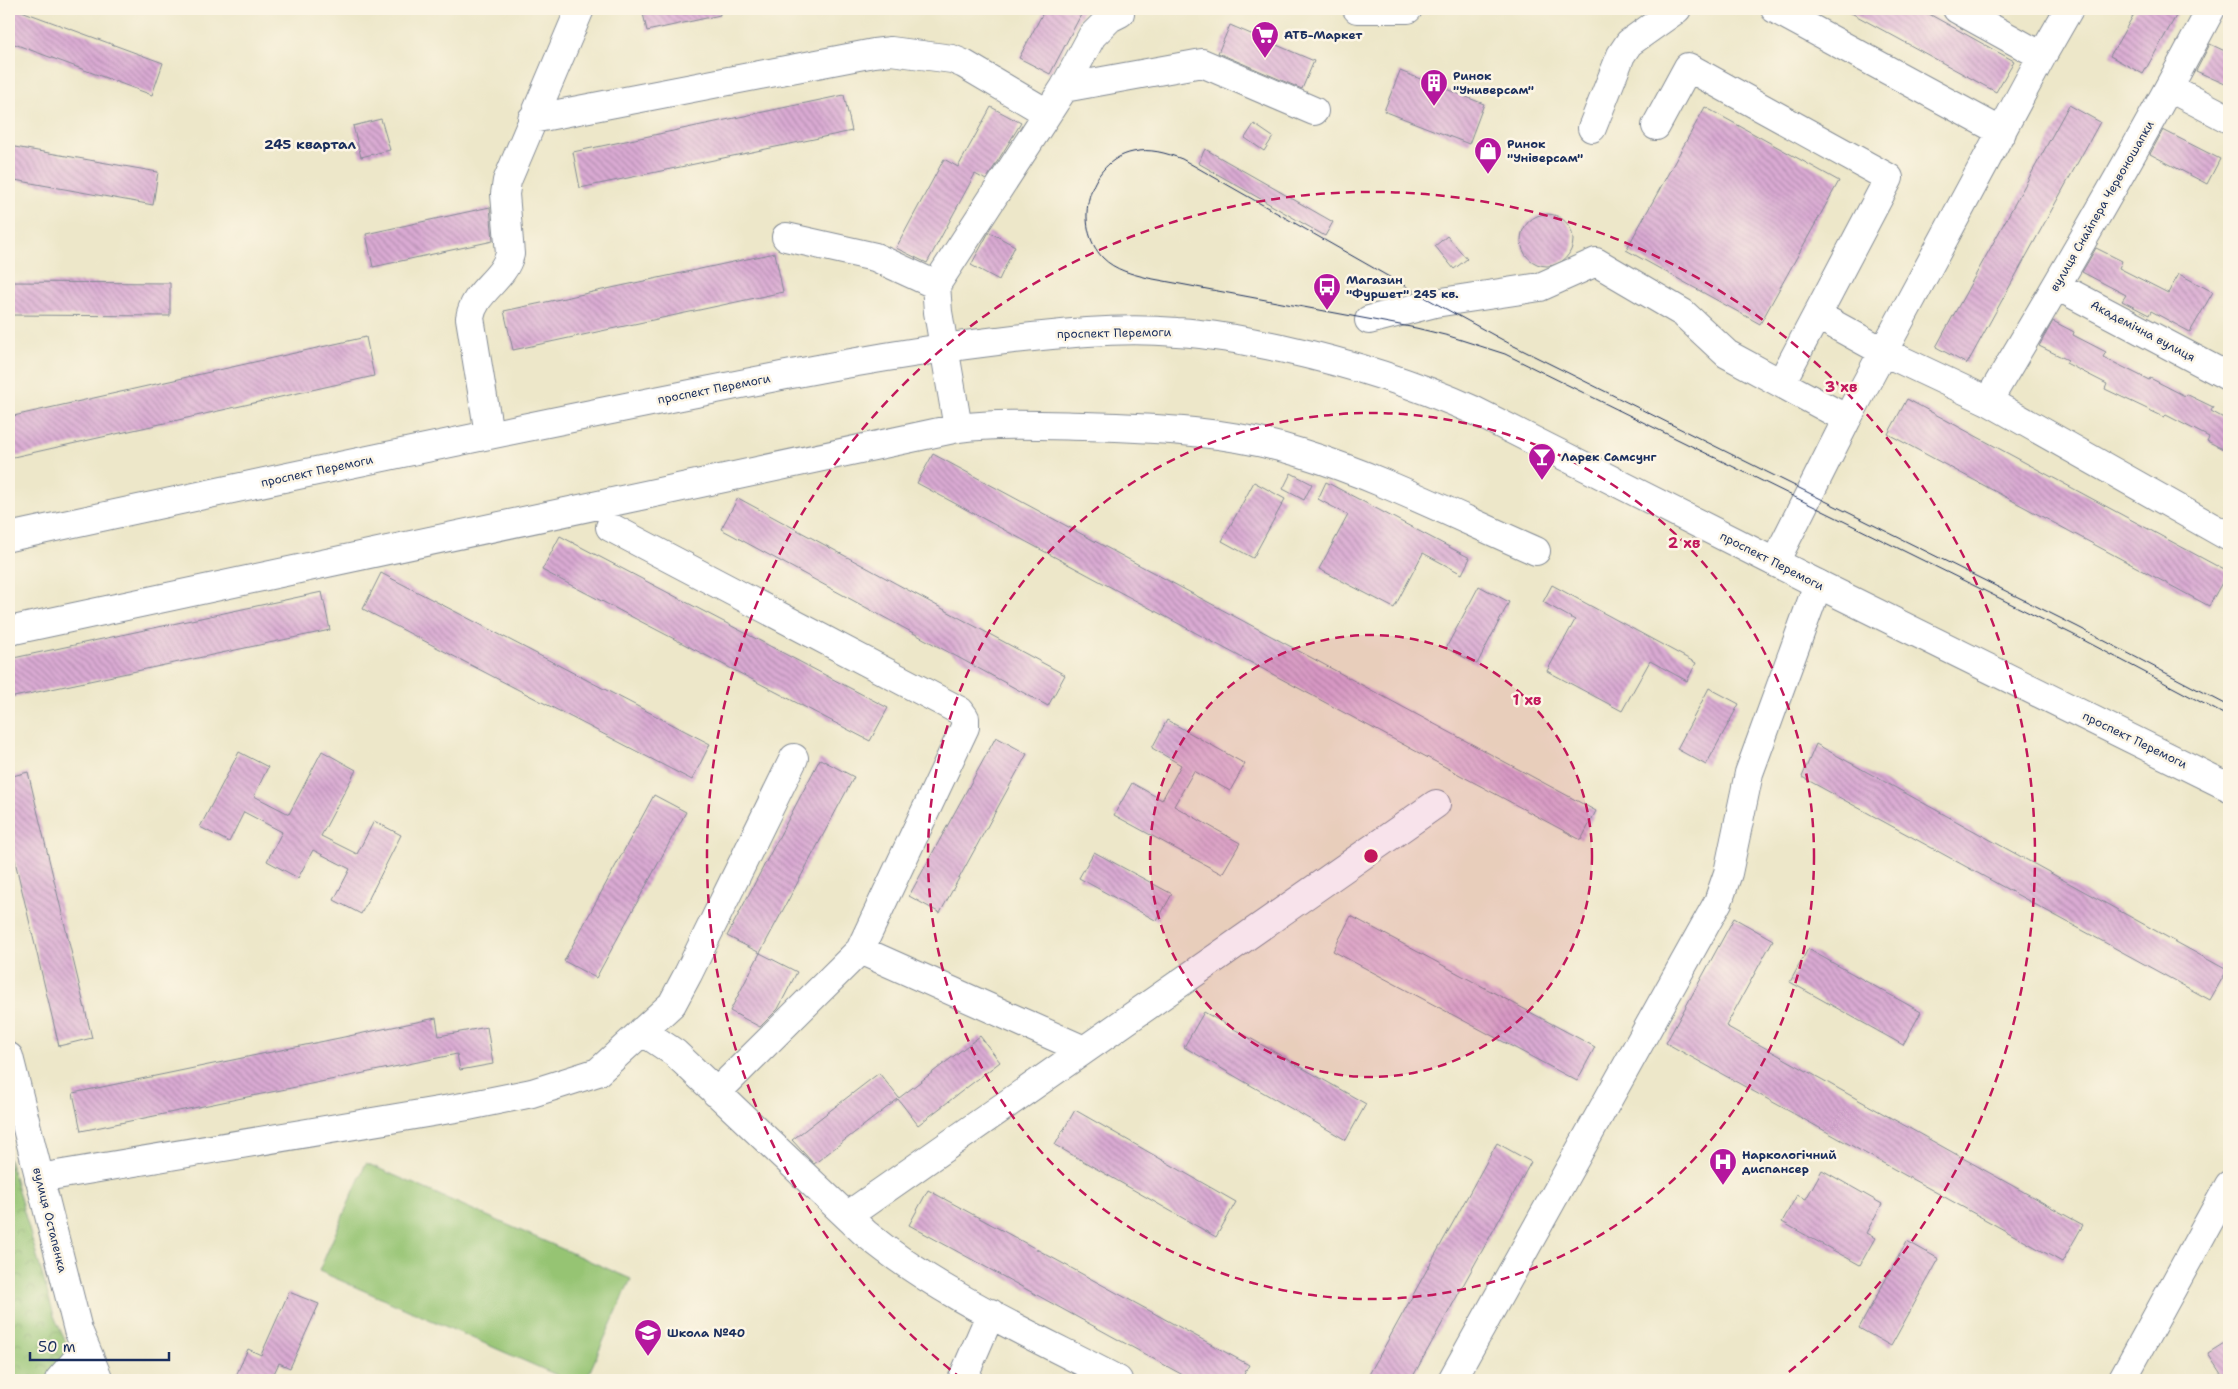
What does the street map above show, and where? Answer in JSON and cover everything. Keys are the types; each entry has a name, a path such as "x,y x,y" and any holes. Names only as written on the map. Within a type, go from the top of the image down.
{"street":[{"path":"489,434 470,318 477,298 508,263 510,254 505,194 507,181 580,9"},
{"path":"1357,9 1408,9"},
{"path":"1592,128 1621,56 1629,44 1677,9"},
{"path":"1775,9 2002,132"},
{"path":"1957,9 2042,56"},
{"path":"1774,562 1847,419 2069,9"},
{"name":"вулиця Снайпера Червоношапки","path":"1988,401 2057,286 2170,88 2211,9"},
{"path":"958,428 944,348 936,285 1064,88 1092,36 1110,18 1120,13"},
{"path":"532,119 891,51 952,59 964,64 1047,113"},
{"path":"1064,88 1202,63 1314,111"},
{"path":"1656,126 1688,67 1890,178 1781,383"},
{"path":"2170,88 2229,119"},
{"path":"786,237 875,257 936,285"},
{"path":"1369,320 1435,303 1540,286 1596,262 1683,313 1727,354 1847,419"},
{"name":"Академічна вулиця","path":"2057,286 2229,377"},
{"path":"1817,315 1884,352 1988,401 2229,537"},
{"name":"проспект Перемоги","path":"9,537 489,434 826,367 944,348 1088,331 1168,331 1236,339 1335,360 1394,378 1474,410 1818,584 2229,787"},
{"path":"9,631 958,428 987,424 1154,428 1220,436 1274,446 1299,452 1354,472 1536,551"},
{"path":"610,527 960,710 965,718 965,727 860,950 716,1092"},
{"path":"1452,1380 1718,902 1728,873 1750,774 1818,584"},
{"path":"40,1178 532,1093 598,1072 672,1004 794,758"},
{"path":"847,1216 1436,804"},
{"path":"860,950 1084,1050"},
{"path":"642,1031 675,1053 847,1216 895,1257 926,1277 991,1313 1118,1380"},
{"name":"вулиця Остапенка","path":"9,1057 78,1330 99,1380"},
{"path":"2122,1380 2229,1185"},
{"path":"962,1380 991,1313"},
{"path":"58,1380 86,1349"}],"green space":[{"path":"9,1159 54,1316 83,1380 9,1380"},
{"path":"366,1163 631,1279 586,1380 568,1380 319,1271"}],"building":[{"path":"9,9 16,9 163,63 152,95 9,42"},
{"path":"642,9 719,9 720,15 647,31"},
{"path":"1045,9 1084,9 1050,74 1019,58"},
{"path":"1844,9 1920,9 2014,61 1996,92"},
{"path":"2137,9 2180,9 2143,74 2110,56"},
{"name":"АТБ-Маркет","path":"1230,25 1314,61 1302,89 1218,53"},
{"path":"2210,44 2229,53 2229,74 2225,84 2196,71"},
{"name":"Ринок \"Универсам\"","path":"1400,71 1484,104 1469,144 1384,111"},
{"path":"844,95 852,131 580,188 573,152"},
{"path":"2069,105 2100,122 1967,364 1936,347"},
{"path":"991,107 1021,123 986,180 975,174 927,263 896,248 944,159 958,167"},
{"path":"1705,107 1839,181 1760,324 1626,250"},
{"path":"381,119 390,150 361,157 353,126"},
{"path":"1254,124 1273,137 1264,151 1245,138"},
{"path":"2163,130 2220,159 2207,184 2150,154"},
{"path":"9,146 158,172 153,205 9,179"},
{"path":"1205,149 1333,222 1325,236 1198,163"},
{"path":"490,207 493,241 373,267 366,234"},
{"path":"1542,214 1552,214 1566,221 1573,235 1573,245 1566,259 1552,266 1542,266 1532,262 1525,255 1521,245 1521,235 1525,225 1532,218"},
{"path":"989,232 1015,246 999,280 971,265"},
{"path":"1447,236 1467,259 1454,269 1435,246"},
{"path":"2096,248 2122,261 2119,268 2168,293 2179,274 2213,292 2190,332 2151,311 2149,315 2122,301 2126,295 2082,272"},
{"path":"775,253 783,292 513,350 504,311"},
{"path":"9,282 170,283 170,316 9,315"},
{"path":"2053,321 2074,332 2073,335 2106,352 2103,357 2149,380 2150,378 2185,396 2186,394 2213,407 2211,411 2229,421 2229,452 2207,441 2209,437 2166,415 2164,417 2105,389 2107,384 2066,363 2068,360 2039,346"},
{"path":"366,337 374,376 9,458 9,417"},
{"path":"1907,399 2228,572 2209,606 1888,434"},
{"path":"933,454 1596,811 1581,840 917,483"},
{"path":"1291,473 1312,484 1304,500 1283,489"},
{"path":"1254,482 1285,499 1253,558 1222,541"},
{"path":"1326,482 1470,558 1462,574 1423,553 1394,608 1319,569 1348,515 1318,499"},
{"path":"738,498 1065,675 1048,706 721,529"},
{"path":"560,536 888,708 870,741 542,570"},
{"path":"381,573 710,744 692,780 363,609"},
{"path":"1552,585 1696,663 1687,681 1650,661 1622,711 1547,671 1575,620 1543,602"},
{"path":"1479,586 1509,602 1477,664 1446,648"},
{"path":"322,592 330,630 9,698 9,659"},
{"path":"1709,688 1739,704 1706,765 1677,749"},
{"path":"1167,720 1245,764 1230,791 1194,771 1174,806 1240,843 1222,874 1114,815 1132,783 1162,800 1181,765 1152,748"},
{"path":"996,737 1027,754 940,913 909,896"},
{"path":"1816,744 2227,970 2210,1000 1802,777"},
{"path":"322,751 356,770 321,836 357,854 374,821 401,835 361,914 334,900 350,869 313,850 298,878 267,861 282,832 244,812 229,842 200,827 239,752 268,767 254,796 289,814"},
{"path":"820,759 854,777 760,953 727,936"},
{"path":"28,772 92,1038 59,1046 9,836 9,777"},
{"path":"654,795 686,812 596,978 564,961"},
{"path":"1094,852 1172,894 1157,921 1079,878"},
{"path":"1351,916 1595,1047 1577,1081 1333,951"},
{"path":"1734,918 1773,940 1726,1026 2083,1225 2062,1262 1666,1043"},
{"path":"1808,949 1921,1012 1903,1045 1790,982"},
{"path":"760,953 797,972 778,1009 760,1027 730,1011"},
{"path":"1204,1012 1366,1104 1346,1140 1184,1047"},
{"path":"436,1018 439,1036 487,1027 493,1064 460,1070 457,1054 81,1131 73,1093"},
{"path":"980,1036 1000,1062 918,1125 898,1099 814,1164 792,1140 879,1073 899,1098"},
{"path":"1075,1110 1236,1202 1216,1237 1055,1145"},
{"path":"1497,1143 1531,1162 1411,1380 1366,1380"},
{"path":"1822,1170 1882,1204 1866,1233 1875,1238 1860,1265 1782,1222 1797,1195 1806,1199"},
{"path":"928,1190 1249,1365 1241,1380 1192,1380 909,1225"},
{"path":"1907,1241 1939,1259 1891,1346 1859,1328"},
{"path":"289,1292 319,1304 290,1368 279,1363 271,1380 234,1380 248,1349 261,1355"},
{"path":"2229,1341 2229,1380 2225,1380 2208,1354"}],"tram line":[{"path":"2229,706 2078,627 1512,345 1182,159 1152,151 1133,152 1118,158 1105,168 1096,181 1090,196 1087,213 1088,229 1094,245 1103,258 1118,269 1148,278 1416,328 1449,336 1505,354 2074,635 2229,717"}],"place":[{"name":"АТБ-Маркет","path":"1265,59"},
{"name":"Ринок \"Универсам\"","path":"1434,107"},
{"name":"Ринок \"Універсам\"","path":"1488,175"},
{"name":"Магазин \"Фуршет\" 245 кв.","path":"1327,311"},
{"name":"Ларек Самсунг","path":"1542,481"},
{"name":"Наркологічний диспансер","path":"1723,1186"},
{"name":"Школа №40","path":"648,1357"}],"district":[{"name":"245 квартал","path":"310,144"}]}
